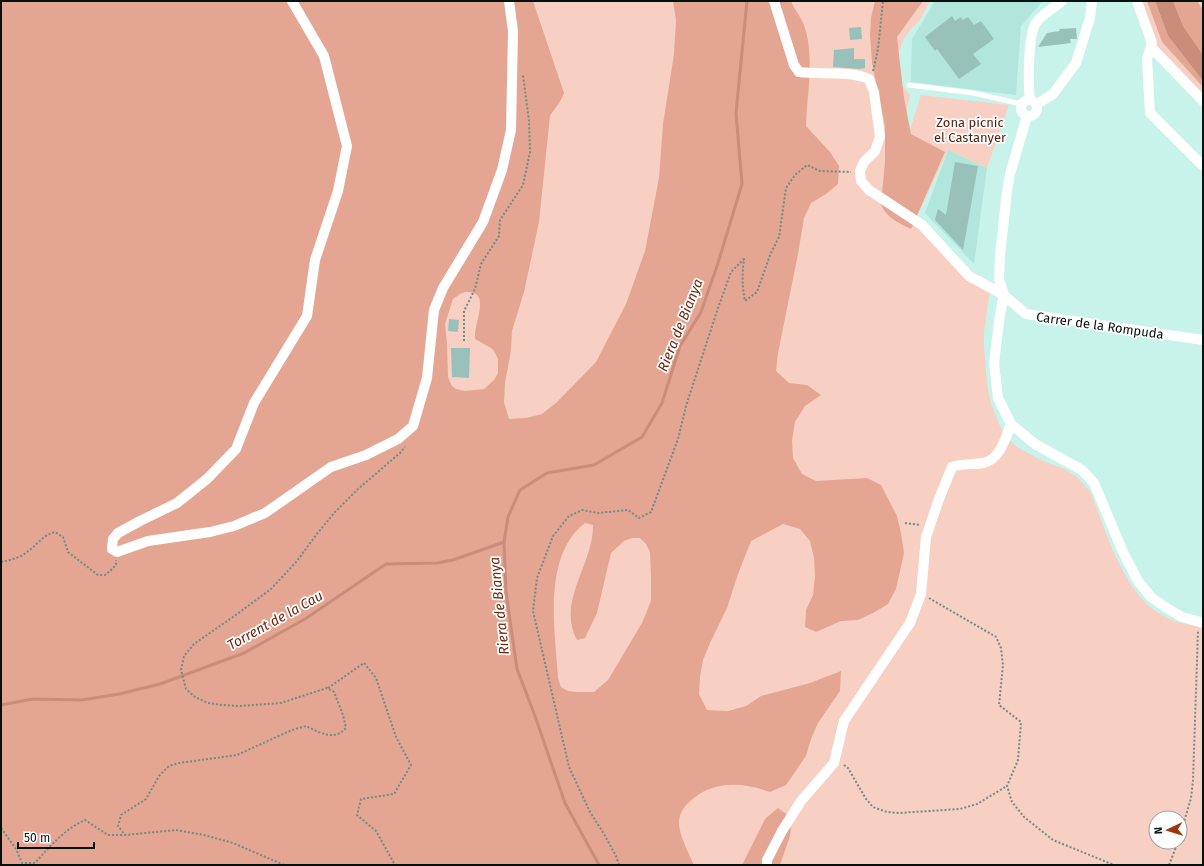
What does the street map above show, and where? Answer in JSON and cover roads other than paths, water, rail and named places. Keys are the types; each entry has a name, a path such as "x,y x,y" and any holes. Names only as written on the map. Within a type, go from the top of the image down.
{"street":[{"path":"292,1 324,56 347,146 338,191 315,260 307,316 254,403 236,449 207,479 178,503 140,520 118,533 113,539 112,545 112,549 117,552 148,541 210,532 234,526 259,515 288,498 331,467 366,455 398,439 413,426 427,378 434,310 443,288 483,222 502,170 511,130 513,31 509,1"},
{"name":"Carrer de la Rompuda","path":"774,1 794,65 799,72 860,75 869,79 874,92 880,137 875,152 864,162 860,171 861,182 869,190 922,226 969,276 1004,295 1026,314 1203,340"},
{"path":"1062,1 1039,19 1035,24 1031,36 1029,102 1037,111 1031,116 1027,116 1022,113 1021,107 1029,102 1053,94 1076,63 1090,18 1090,2"},
{"path":"1138,1 1152,43 1147,59 1150,113 1203,166"},
{"path":"1151,47 1203,101"},
{"path":"1027,116 1010,174 1000,255 999,279 1004,295 994,362 998,398 1012,424 1035,444 1082,470 1094,484 1123,552 1138,581 1151,596 1165,607 1182,616 1200,622"},
{"path":"767,865 767,860 782,831 801,801 834,763 844,721 910,623 921,594 926,537 952,467 959,464 984,463 992,459 1000,450 1012,424"}],"lane":[{"path":"909,86 973,93 1029,102"}],"waterway":[{"name":"Riera de Bianya","path":"599,865 565,803 517,669 506,592 504,542 508,517 520,490 547,473 594,465 642,437 662,403 680,346 701,312 718,263 742,184 736,113 747,1"},
{"name":"Torrent de la Cau","path":"1,705 33,699 82,700 119,694 160,684 244,653 305,619 386,564 437,563 453,560 504,542"}],"park label":[{"name":"Zona pícnic el Castanyer","path":"970,130"}]}
